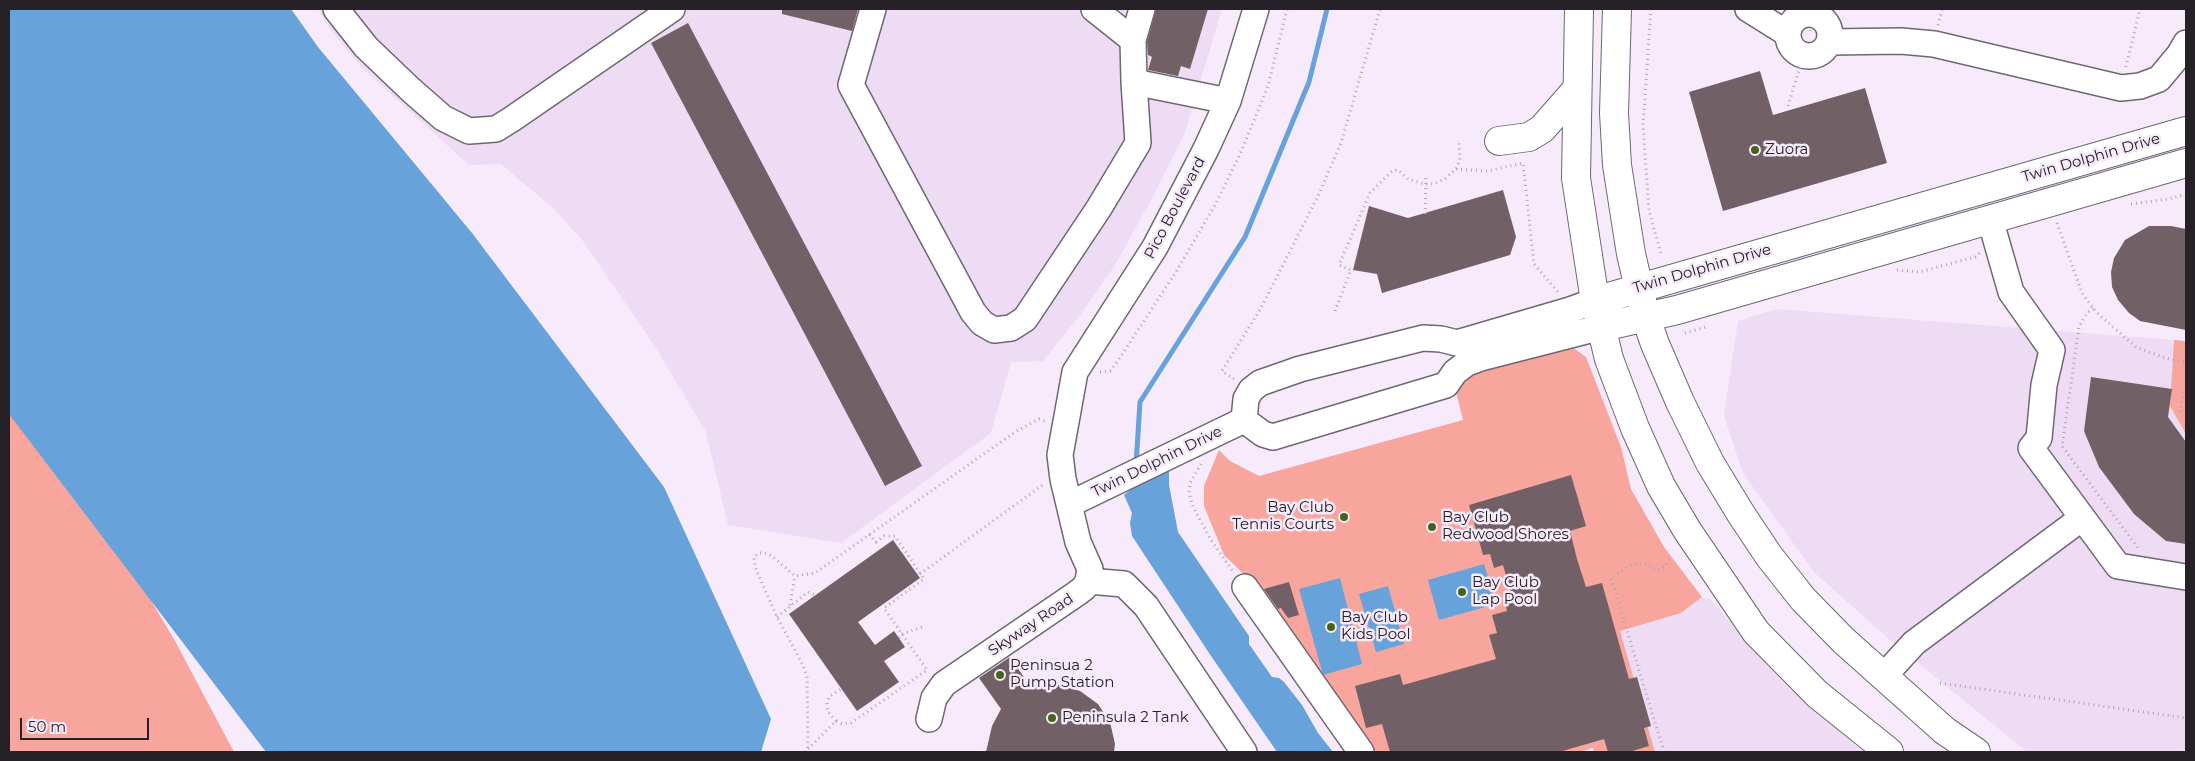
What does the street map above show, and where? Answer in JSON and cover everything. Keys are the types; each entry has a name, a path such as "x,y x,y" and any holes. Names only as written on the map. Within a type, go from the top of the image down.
{"main road":[{"path":"1578,9 1576,178 1596,300 1609,359 1635,428 1661,486 1698,548 1756,632 1816,694 1889,752"},
{"path":"1619,12 1614,113 1617,165 1631,254 1646,318 1654,344 1680,402 1710,463 1741,514 1803,599 1843,640 1945,732 1976,752"},
{"path":"1499,141 1529,137 1542,129 1577,89"},
{"name":"Twin Dolphin Drive","path":"1596,300 2186,131"},
{"name":"Twin Dolphin Drive","path":"1602,327 1646,318 2186,163"}],"street":[{"path":"336,9 366,47 410,90 443,118 469,131 496,129 672,9"},
{"path":"873,9 851,85 973,312 982,323 994,330 1011,328 1025,319 1099,208 1138,143 1133,40 1142,9"},
{"path":"1094,9 1133,40"},
{"name":"Pico Boulevard","path":"1073,383 1155,247 1228,101 1256,9"},
{"path":"1748,9 1788,34"},
{"path":"1815,12 1828,28 1829,42 1820,53 1804,55 1795,51 1791,46 1788,34 1790,27 1798,18 1815,12"},
{"path":"1829,42 1901,41 1934,44 2121,88 2140,86 2159,79 2179,56 2186,43"},
{"path":"1134,82 1228,101"},
{"path":"1990,219 2011,292 2052,350 2044,385 2039,438 2031,448 2118,566 2186,577"},
{"name":"Twin Dolphin Drive","path":"1251,390 1260,383 1300,369 1423,338 1441,339 1457,343 1570,310 1596,300"},
{"name":"Twin Dolphin Drive","path":"1070,504 1244,420 1263,434 1273,437 1446,385 1455,372 1467,363 1481,358 1602,327"},
{"path":"1073,383 1060,455 1063,479 1078,542 1090,569 1088,581 1124,584 1146,606 1244,752"},
{"path":"1244,420 1246,399 1251,390"},
{"path":"1883,676 1914,644 2082,518"},
{"name":"Skyway Road","path":"929,719 934,698 944,684 1076,594 1084,588 1088,581"},
{"path":"1245,587 1361,752"}],"path":[{"path":"1073,383 1110,371 1176,272 1215,205 1241,152 1268,86 1287,9"},
{"path":"1251,390 1222,371 1261,308 1319,194 1341,143 1380,9"},
{"path":"1650,9 1643,125 1649,211 1661,254"},
{"path":"1936,33 1942,9"},
{"path":"2126,70 2140,9"},
{"path":"1788,106 1815,12"},
{"path":"1335,311 1351,270 1339,265 1370,193 1392,171 1398,170 1408,179 1425,184 1433,184 1445,179 1456,170 1460,160 1459,142"},
{"path":"1456,170 1488,171 1523,163 1534,264 1561,296"},
{"path":"1425,214 1426,175"},
{"path":"2057,222 2082,294 2093,308 2136,347 2165,358 2186,362"},
{"path":"1895,270 1919,272 1975,257 1983,250"},
{"path":"2093,308 2087,313 2079,327 2062,446 2134,544 2144,554"},
{"path":"1685,333 1714,324"},
{"path":"2186,382 2180,410 2186,418"},
{"path":"807,751 807,677 804,665 777,617 755,567 754,558 760,553 772,556 795,576 814,573 1015,432 1039,419 1065,427"},
{"path":"1214,434 1190,483 1189,493 1193,507 1211,540 1245,587"},
{"path":"920,574 1044,484 1063,479"},
{"path":"841,689 830,696 827,702 828,712 836,721 842,724 851,723 927,670 884,608 924,579 906,556 895,536 884,536 876,542 869,534"},
{"path":"1664,752 1610,578 1631,565 1644,563 1657,570 1660,569 1665,566 1670,558"},
{"path":"790,606 795,576"},
{"path":"777,617 808,592 815,595"},
{"path":"899,638 902,634 922,627"},
{"path":"1940,683 2186,718"},
{"path":"807,751 836,721"}],"shaded area":[{"path":"318,9 1222,9 1184,135 1115,265 1080,315 1043,361 1011,362 991,433 841,543 728,525 706,432 656,348 583,241 555,210 501,164 469,165 360,66 327,25"},
{"path":"1777,309 2174,340 2170,405 2186,399 2186,749 2180,752 2027,752 1890,640 1814,572 1743,473 1724,416 1738,321"},
{"path":"2174,340 2186,341 2186,434 2170,406"},
{"name":"Bay Club Redwood Shores","path":"1565,342 1586,357 1621,447 1631,489 1664,547 1702,597 1681,613 1620,631 1655,752 1594,752 1593,748 1580,752 1370,752 1260,590 1224,555 1204,506 1204,486 1219,450 1230,461 1259,476 1463,420 1456,392 1467,372"},
{"path":"9,359 175,641 234,752 9,752"},
{"path":"1702,597 1712,601 1784,683 1863,752 1655,752 1620,631 1681,613"}],"water":[{"path":"9,9 291,9 318,47 472,233 664,487 771,719 761,752 266,752 9,414"},
{"path":"1169,470 1169,485 1178,532 1249,636 1249,644 1272,677 1279,678 1284,682 1302,705 1318,733 1333,752 1277,752 1132,536 1130,523 1132,513 1124,495 1135,486"},
{"name":"Bay Club Lap Pool","path":"1484,564 1496,604 1439,620 1428,580"},
{"name":"Bay Club Kids Pool","path":"1340,578 1362,664 1323,675 1299,589"},
{"path":"1388,586 1404,644 1376,652 1359,594"}],"building":[{"path":"782,9 858,9 852,31 782,14"},
{"path":"1156,9 1208,9 1190,69 1181,66 1178,76 1148,70 1152,57 1148,55 1147,42"},
{"path":"688,23 922,466 885,486 651,43"},
{"path":"1760,71 1773,115 1865,88 1887,163 1723,211 1689,92"},
{"path":"1503,190 1516,237 1510,255 1382,293 1377,274 1353,270 1369,206 1408,218"},
{"path":"2149,226 2171,226 2186,229 2186,330 2140,321 2129,313 2118,300 2112,287 2111,272 2114,258 2125,240"},
{"path":"2091,377 2172,389 2168,417 2186,442 2186,544 2166,541 2134,514 2099,467 2084,431"},
{"name":"Bay Club Redwood Shores","path":"1571,475 1586,526 1570,531 1577,559 1586,587 1602,583 1629,679 1637,677 1651,726 1644,728 1649,746 1629,752 1608,752 1604,739 1559,752 1390,752 1382,724 1366,728 1355,686 1400,674 1403,685 1496,659 1489,635 1497,633 1492,615 1507,611 1503,595 1511,593 1503,565 1494,568 1490,554 1483,555 1469,505"},
{"path":"893,540 920,578 858,622 875,645 894,631 905,647 884,661 899,682 857,711 789,614"},
{"path":"1289,582 1299,615 1288,618 1281,608 1278,609 1264,589"},
{"name":"Peninsula 2 Tank","path":"1010,657 1030,686 1059,685 1080,691 1098,704 1110,722 1115,744 1114,752 986,752 992,726 1001,709 979,678"}],"waterway":[{"path":"1136,465 1140,402 1245,237 1309,82 1327,9"}],"place":[{"name":"Zuora","path":"1755,150"},
{"name":"Bay Club Tennis Courts","path":"1344,517"},
{"name":"Bay Club Redwood Shores","path":"1432,527"},
{"name":"Bay Club Lap Pool","path":"1462,592"},
{"name":"Bay Club Kids Pool","path":"1331,627"},
{"name":"Peninsua 2 Pump Station","path":"1000,675"},
{"name":"Peninsula 2 Tank","path":"1052,718"}]}
